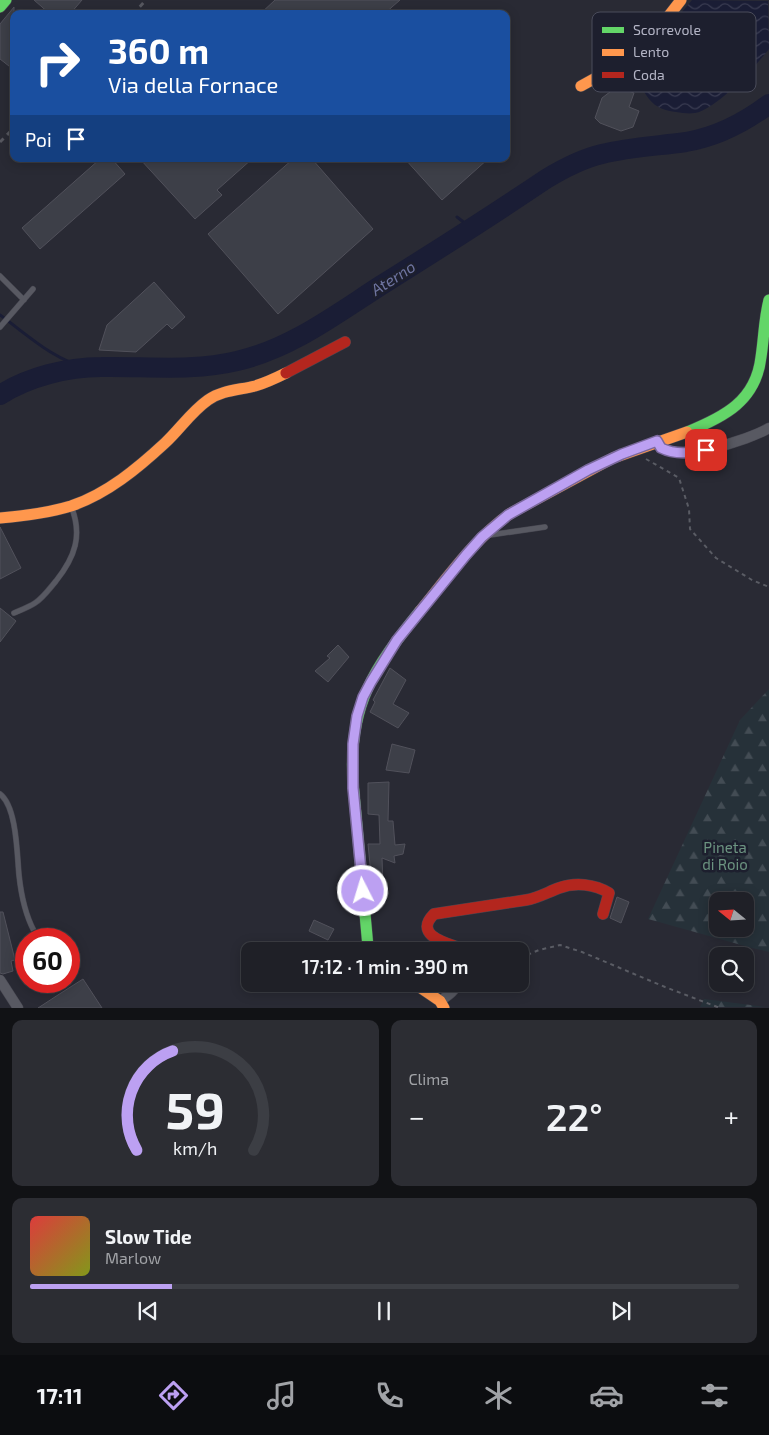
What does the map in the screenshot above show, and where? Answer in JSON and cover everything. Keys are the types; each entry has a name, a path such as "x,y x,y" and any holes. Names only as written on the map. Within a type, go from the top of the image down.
{"main road":[{"path":"0,7 6,0"},
{"path":"672,12 681,0"},
{"path":"581,86 592,80"},
{"path":"368,942 353,788 353,744 357,716 363,697 397,640 466,555 482,537 508,515 588,470 632,450 699,428 732,409 748,394 760,367 764,323 769,300"},
{"path":"0,518 71,506 91,497 133,471 169,439 209,399 221,393 261,384 345,342"},
{"path":"444,942 433,938 427,925 430,918 438,912 463,911 533,899 564,886 588,886 605,890 609,894 603,914"},
{"path":"426,992 442,1004"}],"street":[{"path":"657,441 661,448 678,453 746,440 769,428"},
{"path":"0,980 18,1008"},
{"path":"442,1004 452,992"}],"lane":[{"path":"0,276 24,300"},
{"path":"0,327 34,289"},
{"path":"14,613 35,603 50,589 72,558 77,524 71,506"},
{"path":"482,537 545,527"},
{"path":"0,794 8,804 15,832 20,886 26,911 33,928"}],"path":[{"path":"632,450 679,478 688,509 690,529 716,558 752,580 769,587"},
{"path":"529,954 560,945 582,952 720,1008"}],"green space":[{"name":"Pineta di Roio","path":"769,689 769,952 716,938 754,938 754,892 709,892 709,936 648,919 740,720"},
{"path":"704,999 765,1007 700,1007"}],"water":[{"path":"692,0 768,1 769,49 756,65 756,12 682,12"},
{"path":"644,92 728,92 714,104 695,113 661,109"}],"building":[{"path":"34,0 82,0 73,10 45,10"},
{"path":"275,0 400,0 389,10 264,10"},
{"path":"10,12 10,67 0,59 0,24"},
{"path":"610,92 634,93 629,107 639,111 633,127 621,131 600,123 595,118 602,98"},
{"path":"97,162 115,162 125,174 40,249 22,228"},
{"path":"143,162 249,162 217,190 222,195 195,219"},
{"path":"290,162 315,162 373,229 278,314 208,234"},
{"path":"408,162 485,162 442,200"},
{"path":"154,282 185,317 172,329 167,324 136,352 99,350 107,325"},
{"path":"0,527 21,568 0,579"},
{"path":"0,608 16,621 0,642"},
{"path":"338,645 349,657 328,682 315,671 330,658 327,656"},
{"path":"390,668 406,680 393,704 409,713 398,728 370,712 375,702 373,700"},
{"path":"392,744 415,750 409,773 386,770"},
{"path":"389,782 388,821 393,821 395,845 405,844 403,854 394,856 395,863 382,858 383,885 372,885 368,844 380,844 379,815 368,814 368,783"},
{"path":"617,897 629,902 621,923 610,918"},
{"path":"0,912 3,912 15,960 11,961 13,971 0,973"},
{"path":"314,920 334,929 328,940 309,931"},
{"path":"83,979 102,1008 38,1008 61,993 80,993 80,981"}],"waterway":[{"name":"Aterno","path":"0,395 35,378 61,371 88,367 169,368 203,366 257,356 312,330 566,168 587,158 612,152 697,140 719,133 740,123 769,104"},
{"path":"457,217 466,224 475,226"},
{"path":"0,315 52,353 87,368"}],"railway":[{"path":"137,10 146,0"},
{"path":"0,142 10,132"}],"traffic: fast":[{"path":"0,7 6,0"},
{"path":"687,432 725,413 736,405 753,385 761,357 769,300"},
{"path":"368,942 353,782 355,731 367,689 377,670 420,611"}],"traffic: slow":[{"path":"672,12 681,0"},
{"path":"581,86 592,80"},
{"path":"0,518 36,514 71,506 97,495 144,462 208,400 225,392 259,385 286,373"},
{"path":"420,611 473,546 511,513 613,458 687,432"},
{"path":"427,992 440,1001 444,1008"}],"traffic: jam":[{"path":"286,373 345,342"},
{"path":"443,942 429,933 427,927 434,914 526,900 565,886 591,886 609,893 603,914"}],"route":[{"path":"363,891 353,788 353,744 357,716 363,697 397,640 466,555 482,537 508,515 588,470 622,454 657,441 661,448 667,451 682,453 706,450"}]}
